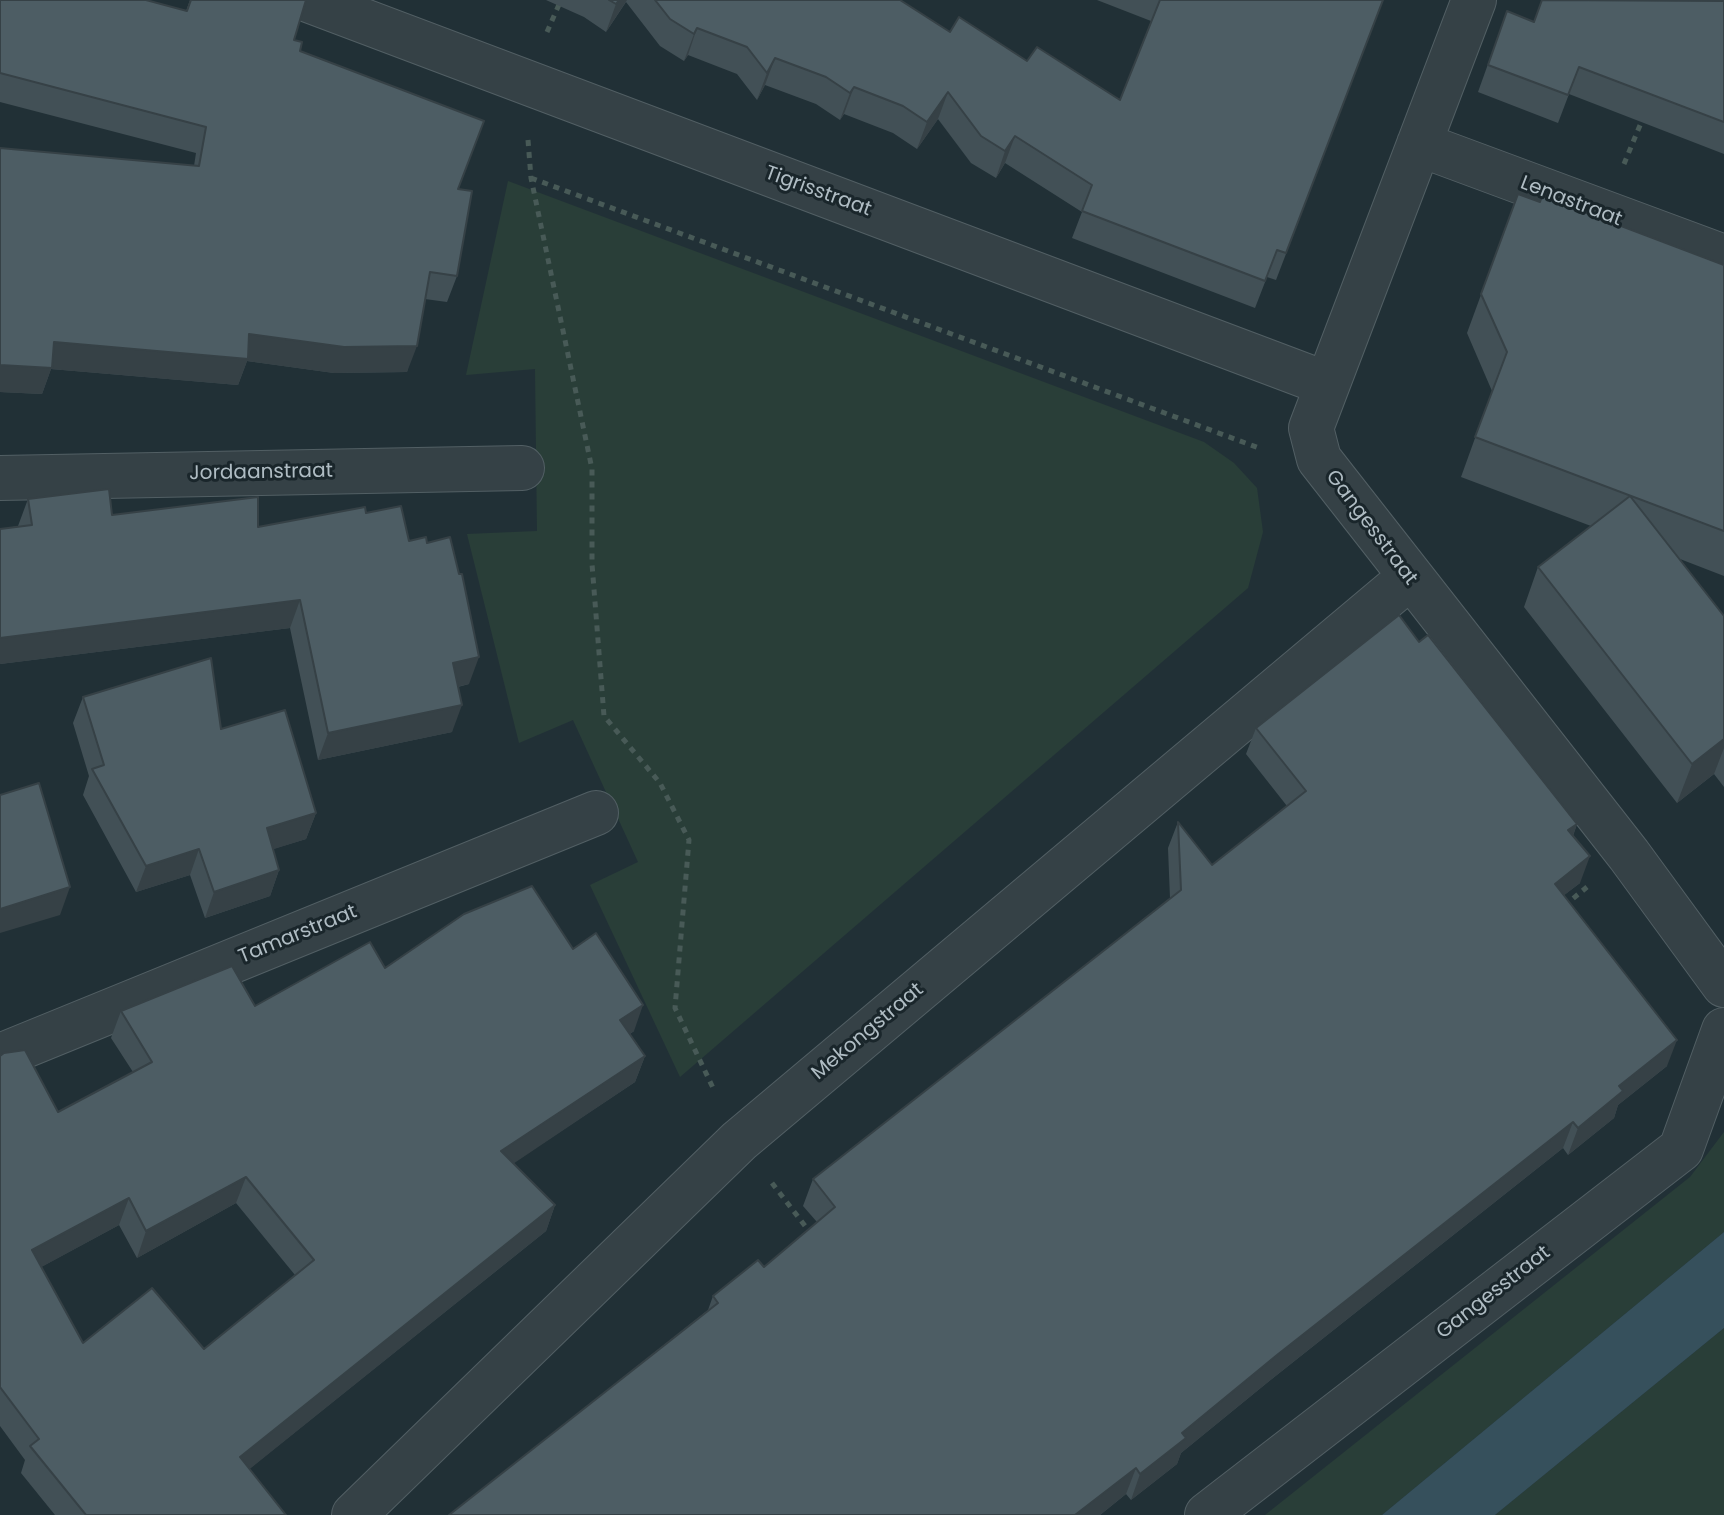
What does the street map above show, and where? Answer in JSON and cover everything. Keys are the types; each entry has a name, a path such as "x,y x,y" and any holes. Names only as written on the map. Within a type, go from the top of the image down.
{"street":[{"name":"Tigrisstraat","path":"308,0 1327,384"},
{"name":"Gangesstraat","path":"1474,0 1311,428 1319,459 1409,578 1629,855 1724,985"},
{"name":"Lenastraat","path":"1419,144 1724,257"},
{"name":"Jordaanstraat","path":"0,478 522,468"},
{"name":"Mekongstraat","path":"354,1515 739,1141 1409,578"},
{"name":"Tamarstraat","path":"0,1056 596,813"},
{"name":"Gangesstraat","path":"1207,1515 1681,1149 1724,1030"}],"path":[{"path":"561,0 523,83 531,178 592,469 592,564 604,716 660,783 689,840 675,1008 739,1141 816,1239"},
{"path":"1604,215 1649,103"},
{"path":"531,178 1277,455 1319,459"},
{"path":"1554,914 1629,855"}],"green space":[{"path":"508,181 1204,442 1234,463 1257,488 1263,532 1248,588 680,1077 590,885 638,862 573,720 519,743 467,534 537,531 535,369 466,375"},
{"path":"1724,1132 1724,1232 1382,1515 1265,1515 1690,1177"},
{"path":"1724,1328 1724,1515 1495,1515"}],"water":[{"path":"1724,1232 1724,1328 1495,1515 1382,1515"}],"building":[{"path":"0,0 146,0 187,11 191,0 306,0 294,40 302,42 300,51 484,121 458,189 472,191 457,276 430,272 417,346 344,347 249,334 248,359 54,342 52,368 0,365 0,148 199,166 206,127 0,73"},
{"path":"655,0 900,0 950,32 959,17 1027,61 1037,47 1120,100 1160,0 1383,0 1286,253 1277,250 1265,281 1082,211 1092,185 1015,136 1005,151 981,136 948,92 927,122 903,106 854,87 850,93 826,77 775,58 767,73 747,47 697,28 694,34 670,19"},
{"path":"1542,0 1724,1 1724,122 1579,67 1568,95 1488,65 1507,11 1534,22"},
{"path":"1518,194 1540,202 1542,196 1724,265 1724,531 1475,437 1507,352 1481,294"},
{"path":"109,489 112,515 258,497 258,527 365,507 366,513 401,506 409,541 426,537 427,543 450,537 459,574 462,574 479,657 453,663 462,705 328,733 300,600 0,638 0,529 32,525 28,499"},
{"path":"1630,496 1724,616 1724,739 1692,764 1538,567"},
{"path":"1399,615 1419,642 1428,635 1577,824 1568,830 1590,856 1555,884 1677,1040 1619,1086 1623,1091 1578,1128 1573,1122 1277,1355 1182,1433 1186,1438 1140,1474 1136,1468 1075,1515 449,1515 718,1303 713,1296 758,1260 764,1267 835,1207 813,1179 1181,890 1178,822 1212,865 1306,791 1256,728"},
{"path":"211,658 221,729 285,710 316,813 267,828 279,870 214,892 199,849 146,866 92,769 104,765 83,697"},
{"path":"39,783 70,887 0,909 0,795"},
{"path":"532,886 573,949 596,933 643,1005 620,1020 645,1056 501,1151 555,1205 240,1457 286,1515 86,1515 30,1446 39,1439 0,1387 0,1056 25,1050 58,1112 152,1062 121,1011 232,966 255,1006 370,942 385,968 464,914","holes":["246,1177 314,1260 204,1349 152,1288 83,1343 32,1250 129,1198 146,1231"]}]}
